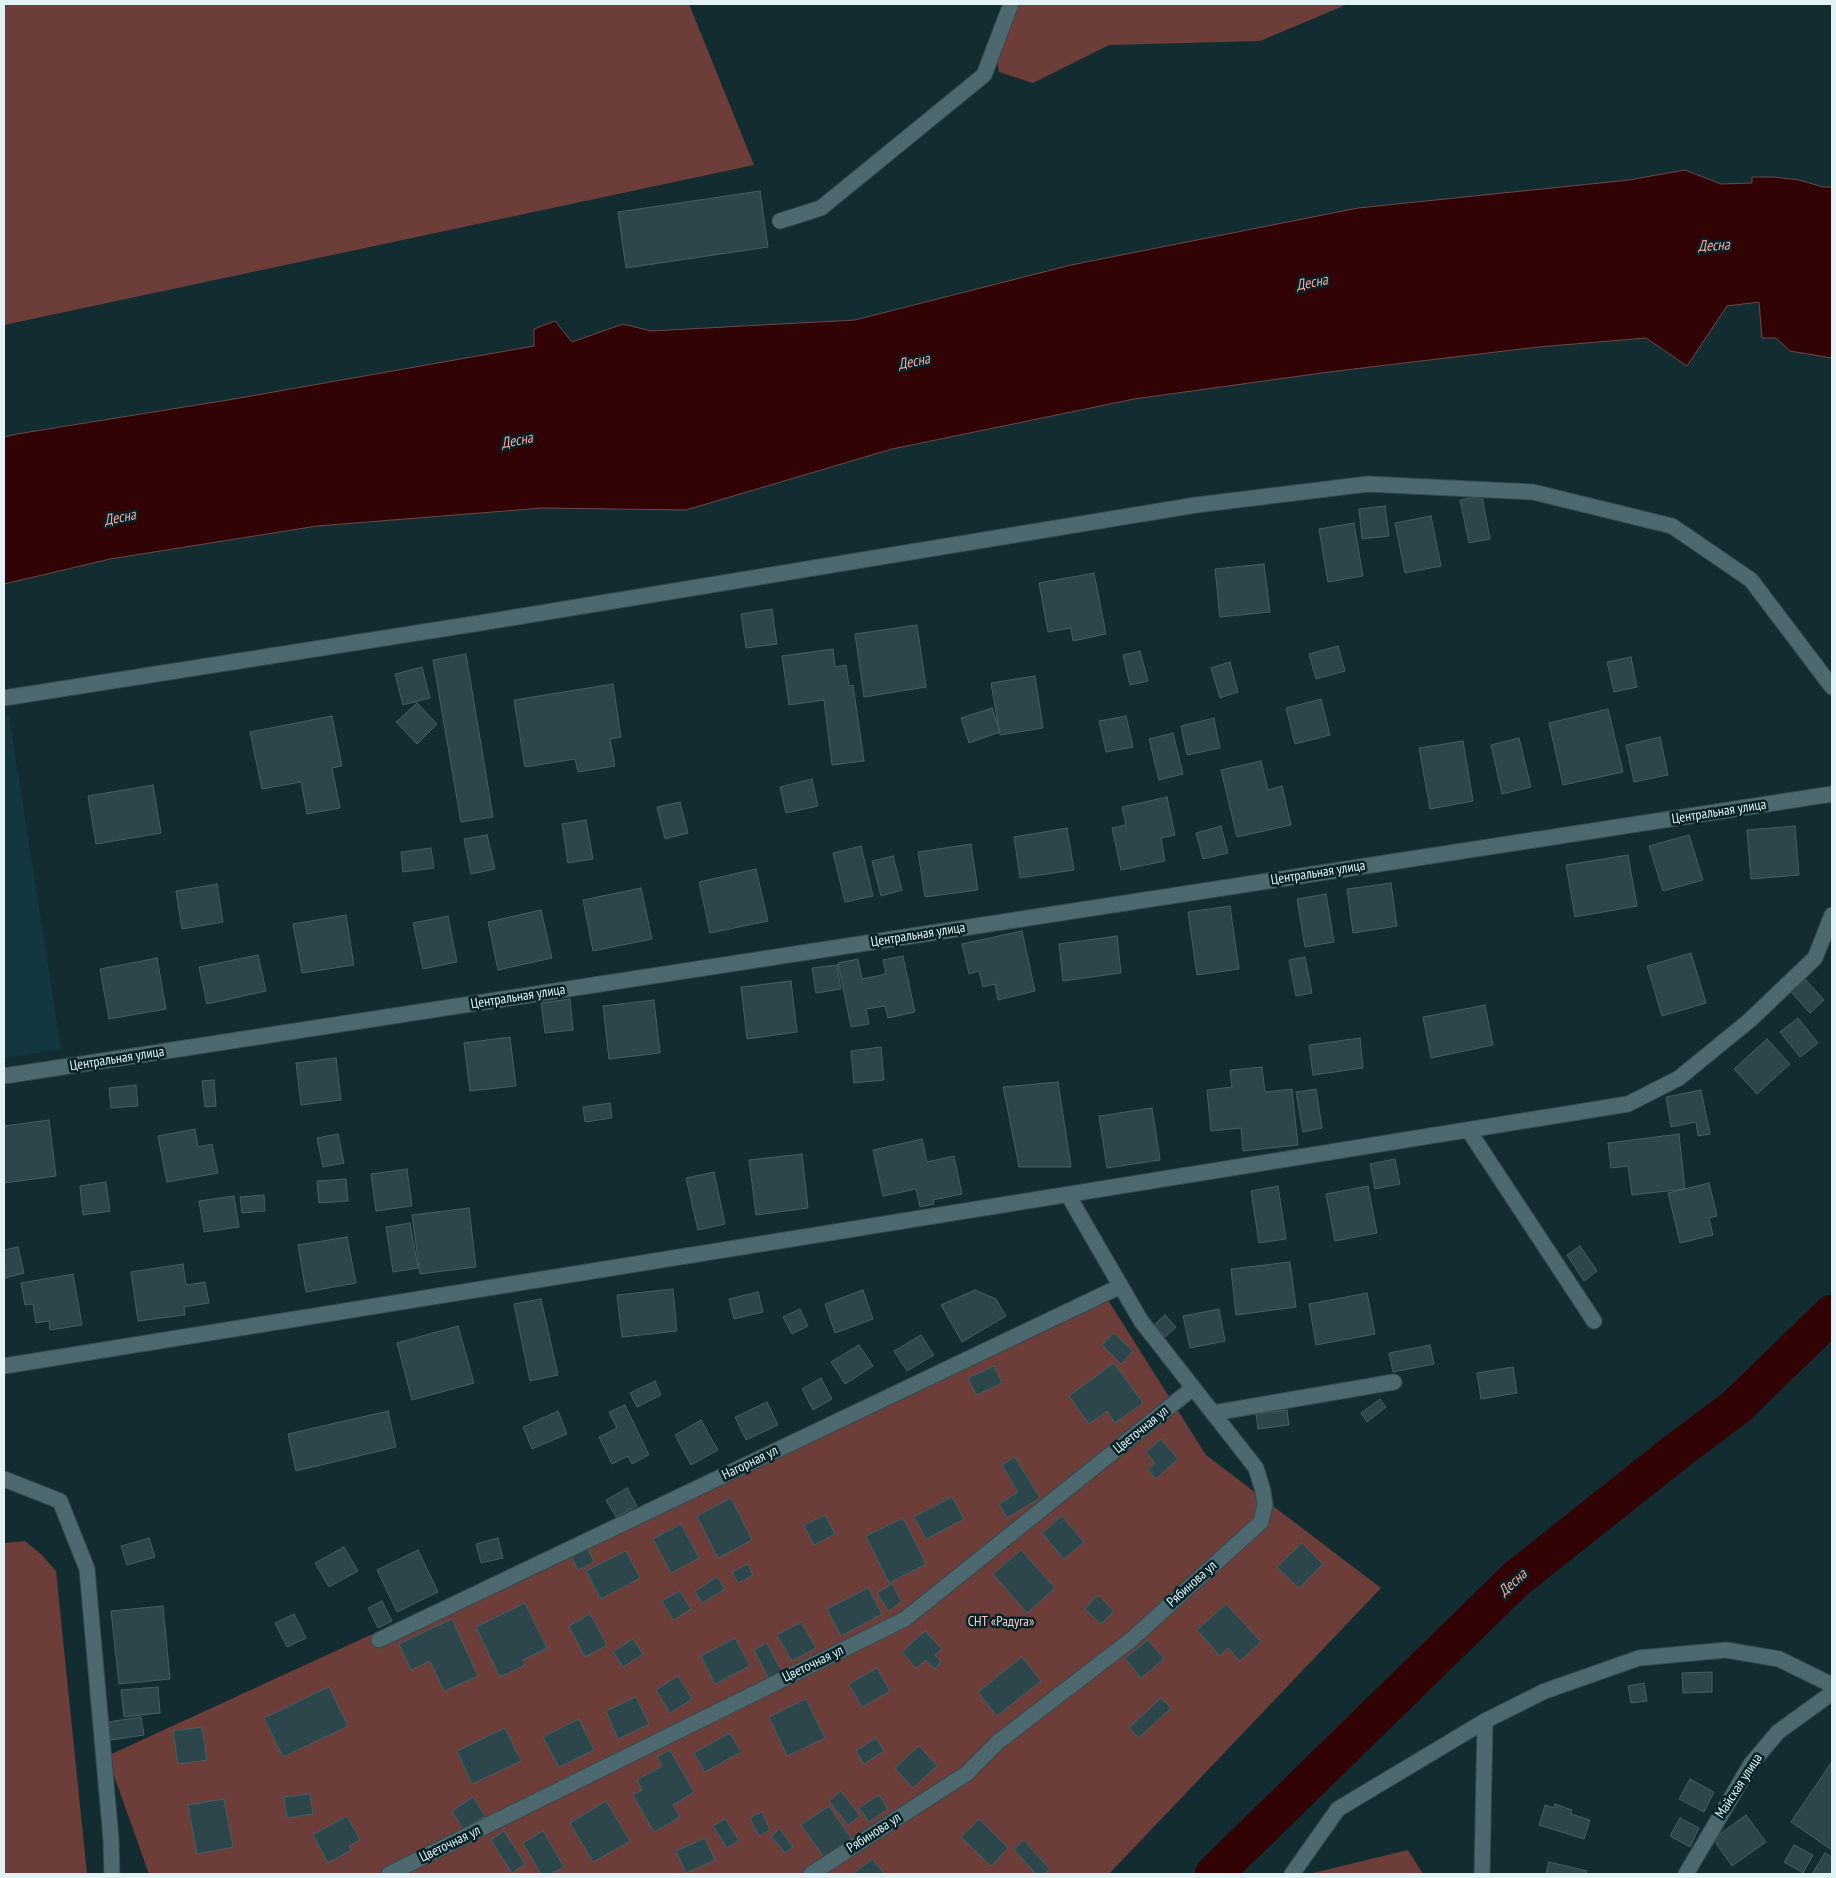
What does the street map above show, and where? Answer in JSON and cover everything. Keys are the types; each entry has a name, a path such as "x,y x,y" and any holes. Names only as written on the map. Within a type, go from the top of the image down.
{"street":[{"path":"780,221 821,208 984,75 1011,4"},
{"path":"4,698 450,628 1196,505 1368,484 1534,492 1672,526 1751,580 1832,687"},
{"name":"Центральная улица","path":"4,1076 1832,794"},
{"path":"4,1366 1628,1104 1679,1078 1750,1020 1815,958 1832,915"},
{"path":"1469,1131 1594,1321"},
{"name":"Рябинова ул","path":"811,1874 966,1774 998,1742 1132,1639 1261,1522 1265,1505 1256,1468 1141,1321 1068,1195"},
{"name":"Нагорная ул","path":"379,1640 1121,1286"},
{"path":"1213,1413 1394,1382"},
{"name":"Цветочная ул","path":"389,1874 905,1619 1193,1388"},
{"path":"4,1479 60,1501 87,1569 111,1838 112,1874"},
{"path":"1292,1874 1338,1809 1486,1721 1545,1691 1639,1658 1726,1650 1779,1659 1832,1685"},
{"name":"Майская улица","path":"1686,1874 1751,1764 1778,1732 1832,1693"},
{"path":"1482,1874 1486,1721"}],"shaded area":[{"path":"9,715 61,1049 4,1058 4,716"}],"green space":[{"path":"4,4 689,4 754,165 4,325"},
{"path":"1004,4 1348,4 1260,41 1109,45 1033,83 999,72 993,41"},
{"name":"СНТ «Радуга»","path":"1106,1297 1206,1455 1381,1588 1109,1874 149,1874 107,1756"},
{"path":"25,1541 41,1554 56,1571 87,1874 4,1874 4,1543"},
{"path":"1408,1850 1423,1874 1309,1874"}],"water":[{"path":"1685,170 1721,184 1752,183 1752,177 1774,177 1799,180 1823,187 1832,187 1832,358 1790,351 1776,338 1762,338 1759,302 1727,306 1687,366 1646,338 1538,347 1329,372 1134,399 892,449 686,510 543,508 317,526 110,559 4,584 4,437 534,346 534,329 555,321 572,342 623,324 651,331 855,320 1071,265 1358,208 1629,180"}],"building":[{"path":"760,191 768,247 626,268 618,212"},
{"path":"1482,496 1490,539 1469,543 1460,500"},
{"path":"1385,506 1389,536 1362,539 1359,509"},
{"path":"1431,516 1441,566 1405,573 1395,523"},
{"path":"1354,523 1363,576 1328,582 1319,529"},
{"path":"1264,564 1270,612 1220,617 1215,569"},
{"path":"1094,573 1106,634 1073,641 1071,628 1048,632 1039,583"},
{"path":"772,609 777,644 746,648 741,614"},
{"path":"917,625 926,687 864,697 855,634"},
{"path":"1338,646 1345,671 1316,679 1309,654"},
{"path":"833,649 835,667 846,665 849,686 853,685 864,761 832,765 824,700 789,705 782,656"},
{"path":"1140,651 1148,681 1130,685 1123,655"},
{"path":"466,654 493,817 461,822 433,660"},
{"path":"1631,657 1637,687 1614,692 1607,662"},
{"path":"1230,662 1238,692 1220,698 1211,668"},
{"path":"422,667 430,698 403,705 395,674"},
{"path":"1035,676 1043,728 1000,735 991,683"},
{"path":"613,684 621,737 610,739 615,766 578,772 575,759 525,767 514,700"},
{"path":"1321,699 1330,735 1295,744 1286,708"},
{"path":"417,703 437,724 417,744 396,722"},
{"path":"992,708 1000,732 969,743 961,718"},
{"path":"1608,709 1623,772 1563,785 1549,723"},
{"path":"332,716 342,766 332,768 340,808 307,814 301,782 262,789 250,732"},
{"path":"1126,716 1133,747 1106,752 1099,721"},
{"path":"1214,718 1220,748 1187,755 1181,726"},
{"path":"1173,733 1183,774 1159,780 1149,739"},
{"path":"1660,737 1668,775 1634,782 1626,745"},
{"path":"1519,738 1531,787 1502,794 1491,745"},
{"path":"1463,741 1473,801 1430,809 1419,748"},
{"path":"1261,761 1268,790 1282,786 1291,825 1237,837 1221,770"},
{"path":"812,779 818,806 786,813 780,787"},
{"path":"153,785 161,833 96,844 88,796"},
{"path":"1167,797 1175,835 1161,838 1165,861 1121,870 1112,828 1126,825 1122,807"},
{"path":"680,802 688,833 665,839 657,807"},
{"path":"586,820 593,859 568,863 562,824"},
{"path":"1221,826 1228,853 1203,859 1196,833"},
{"path":"1795,826 1799,875 1751,879 1747,830"},
{"path":"1067,828 1074,870 1020,878 1014,837"},
{"path":"487,835 495,869 471,874 464,839"},
{"path":"1689,835 1703,880 1663,891 1649,846"},
{"path":"971,844 978,890 925,897 918,852"},
{"path":"861,846 873,896 845,902 833,853"},
{"path":"431,848 434,868 403,872 401,852"},
{"path":"1628,855 1637,906 1575,917 1566,865"},
{"path":"893,856 902,890 881,896 872,861"},
{"path":"756,869 768,921 710,933 699,882"},
{"path":"1391,883 1397,926 1353,933 1347,889"},
{"path":"217,884 223,922 182,929 176,891"},
{"path":"641,888 652,939 593,951 583,900"},
{"path":"1326,894 1334,942 1305,947 1297,899"},
{"path":"1230,906 1239,969 1197,975 1188,912"},
{"path":"541,910 552,958 498,970 488,922"},
{"path":"346,915 354,965 302,973 293,924"},
{"path":"448,916 457,962 423,969 413,923"},
{"path":"1022,931 1035,991 998,1000 995,984 983,987 979,971 969,974 962,944"},
{"path":"1117,936 1121,973 1063,981 1059,944"},
{"path":"1691,953 1706,1003 1662,1016 1647,966"},
{"path":"258,955 266,991 207,1004 199,967"},
{"path":"903,956 915,1012 888,1018 885,1006 866,1009 869,1024 851,1027 838,963 858,959 862,979 886,974 883,960"},
{"path":"1305,957 1312,993 1296,996 1289,960"},
{"path":"157,958 166,1009 109,1019 100,969"},
{"path":"837,965 841,989 816,993 812,968"},
{"path":"1804,978 1824,1000 1810,1013 1790,991"},
{"path":"791,981 797,1032 747,1039 741,987"},
{"path":"570,999 573,1030 545,1033 541,1003"},
{"path":"654,1000 660,1053 609,1059 603,1006"},
{"path":"1485,1005 1493,1045 1431,1058 1423,1017"},
{"path":"1798,1018 1818,1043 1800,1057 1780,1032"},
{"path":"510,1037 516,1086 470,1091 464,1043"},
{"path":"1360,1038 1363,1068 1313,1075 1309,1045"},
{"path":"1767,1039 1790,1064 1757,1094 1734,1069"},
{"path":"881,1047 884,1080 854,1083 851,1051"},
{"path":"336,1058 341,1100 301,1105 296,1063"},
{"path":"1262,1067 1265,1092 1292,1089 1298,1145 1243,1151 1241,1128 1211,1131 1207,1090 1232,1087 1230,1070"},
{"path":"214,1080 216,1106 205,1107 202,1081"},
{"path":"1058,1082 1071,1167 1019,1167 1003,1087"},
{"path":"136,1085 138,1106 111,1108 109,1088"},
{"path":"1316,1089 1322,1128 1303,1132 1296,1092"},
{"path":"1701,1090 1710,1134 1698,1136 1696,1122 1671,1127 1666,1097"},
{"path":"610,1103 612,1118 585,1122 583,1107"},
{"path":"1152,1108 1160,1160 1107,1168 1099,1116"},
{"path":"49,1120 56,1176 4,1183 4,1126"},
{"path":"195,1129 198,1147 212,1144 218,1173 167,1182 158,1136"},
{"path":"338,1134 344,1163 323,1167 317,1138"},
{"path":"1679,1134 1685,1189 1632,1195 1628,1166 1611,1168 1608,1143"},
{"path":"922,1139 927,1162 954,1156 962,1194 933,1200 934,1204 920,1207 916,1189 883,1196 873,1150"},
{"path":"802,1154 808,1208 756,1215 749,1160"},
{"path":"1395,1159 1400,1184 1375,1189 1370,1164"},
{"path":"407,1169 412,1206 376,1211 371,1174"},
{"path":"714,1172 725,1224 698,1230 686,1178"},
{"path":"346,1179 348,1201 319,1203 317,1181"},
{"path":"106,1182 110,1211 83,1215 80,1186"},
{"path":"1709,1183 1717,1216 1709,1218 1713,1235 1680,1243 1668,1193"},
{"path":"1278,1186 1286,1239 1259,1243 1251,1191"},
{"path":"1368,1186 1377,1233 1335,1241 1326,1194"},
{"path":"264,1195 265,1211 242,1213 240,1197"},
{"path":"234,1196 239,1227 204,1232 199,1201"},
{"path":"469,1208 476,1267 420,1274 412,1215"},
{"path":"410,1223 418,1268 393,1272 386,1227"},
{"path":"347,1237 356,1283 306,1292 298,1245"},
{"path":"1580,1246 1597,1271 1584,1281 1567,1255"},
{"path":"18,1247 24,1273 5,1278 4,1250"},
{"path":"1290,1262 1296,1307 1236,1315 1231,1269"},
{"path":"183,1264 186,1285 205,1282 209,1303 184,1307 185,1315 138,1321 131,1272"},
{"path":"73,1274 82,1325 50,1330 49,1321 36,1323 33,1304 25,1305 21,1283"},
{"path":"673,1289 677,1331 622,1337 617,1295"},
{"path":"863,1290 873,1319 835,1333 825,1304"},
{"path":"975,1290 996,1299 1006,1316 962,1342 941,1305"},
{"path":"758,1292 763,1312 734,1319 729,1299"},
{"path":"1367,1293 1375,1334 1316,1345 1309,1304"},
{"path":"541,1299 558,1375 530,1381 514,1304"},
{"path":"800,1309 808,1326 792,1334 783,1317"},
{"path":"1219,1309 1225,1341 1190,1348 1183,1316"},
{"path":"1165,1315 1176,1327 1165,1337 1154,1325"},
{"path":"458,1326 474,1383 412,1400 397,1343"},
{"path":"1114,1333 1133,1351 1121,1364 1102,1345"},
{"path":"921,1335 934,1355 907,1371 894,1351"},
{"path":"859,1345 873,1366 845,1384 831,1362"},
{"path":"1430,1345 1434,1364 1393,1372 1389,1353"},
{"path":"1114,1363 1143,1403 1115,1423 1107,1411 1089,1424 1069,1396"},
{"path":"994,1366 1002,1383 976,1395 968,1378"},
{"path":"1513,1367 1517,1393 1481,1399 1477,1373"},
{"path":"821,1378 832,1399 813,1410 802,1389"},
{"path":"655,1381 661,1395 637,1407 630,1393"},
{"path":"1380,1399 1386,1407 1367,1422 1361,1413"},
{"path":"767,1402 778,1425 746,1440 735,1417"},
{"path":"625,1405 649,1455 632,1464 628,1456 612,1464 599,1437 617,1428 609,1412"},
{"path":"1287,1410 1289,1425 1258,1429 1256,1414"},
{"path":"388,1411 396,1447 296,1471 288,1434"},
{"path":"558,1411 567,1434 532,1449 523,1427"},
{"path":"701,1420 718,1450 691,1465 675,1435"},
{"path":"1161,1439 1178,1459 1156,1479 1148,1469 1155,1463 1146,1452"},
{"path":"1015,1457 1040,1498 1007,1518 999,1504 1018,1492 1002,1465"},
{"path":"627,1488 637,1506 616,1517 606,1500"},
{"path":"952,1497 964,1519 926,1539 914,1517"},
{"path":"731,1498 752,1540 718,1558 697,1516"},
{"path":"825,1515 835,1534 814,1545 804,1525"},
{"path":"1062,1516 1084,1542 1064,1559 1042,1533"},
{"path":"903,1518 926,1564 889,1583 866,1536"},
{"path":"681,1524 699,1558 671,1573 653,1539"},
{"path":"149,1538 155,1557 127,1565 121,1546"},
{"path":"498,1538 503,1558 481,1563 476,1544"},
{"path":"1302,1543 1323,1564 1299,1588 1277,1567"},
{"path":"587,1546 594,1562 578,1570 570,1554"},
{"path":"344,1547 358,1571 329,1587 315,1563"},
{"path":"418,1550 438,1592 397,1612 377,1570"},
{"path":"1021,1550 1055,1588 1027,1613 993,1574"},
{"path":"626,1551 640,1578 601,1599 586,1571"},
{"path":"748,1564 753,1575 738,1583 732,1572"},
{"path":"717,1577 725,1589 702,1603 695,1591"},
{"path":"892,1584 902,1602 888,1611 877,1593"},
{"path":"868,1588 882,1614 841,1636 827,1609"},
{"path":"680,1591 691,1609 673,1620 662,1601"},
{"path":"1098,1595 1114,1611 1101,1624 1085,1609"},
{"path":"382,1601 392,1621 378,1628 368,1608"},
{"path":"525,1603 547,1648 523,1660 525,1665 500,1677 476,1627"},
{"path":"1226,1604 1261,1642 1240,1661 1228,1648 1220,1656 1197,1630"},
{"path":"163,1606 170,1679 119,1684 111,1611"},
{"path":"294,1614 306,1638 287,1647 275,1623"},
{"path":"590,1614 607,1645 585,1657 569,1626"},
{"path":"452,1619 478,1676 444,1691 430,1661 411,1670 399,1644"},
{"path":"801,1622 816,1648 792,1661 777,1635"},
{"path":"925,1631 942,1649 935,1655 941,1662 934,1669 926,1660 916,1668 902,1652"},
{"path":"735,1638 750,1666 715,1684 701,1656"},
{"path":"633,1639 643,1654 623,1667 613,1652"},
{"path":"1148,1640 1164,1659 1141,1678 1125,1658"},
{"path":"767,1643 782,1672 769,1679 754,1650"},
{"path":"1022,1657 1041,1681 997,1716 978,1692"},
{"path":"877,1668 890,1691 862,1707 849,1684"},
{"path":"1712,1672 1712,1692 1683,1693 1682,1673"},
{"path":"678,1676 692,1699 670,1713 656,1690"},
{"path":"1644,1683 1647,1701 1631,1703 1628,1686"},
{"path":"158,1687 160,1713 124,1717 121,1690"},
{"path":"329,1687 348,1726 283,1757 264,1718"},
{"path":"636,1697 649,1724 618,1739 606,1711"},
{"path":"1161,1698 1171,1708 1139,1738 1129,1728"},
{"path":"806,1699 825,1738 787,1756 769,1717"},
{"path":"141,1717 144,1735 111,1740 108,1722"},
{"path":"579,1719 594,1750 559,1767 543,1737"},
{"path":"202,1727 207,1760 178,1764 173,1731"},
{"path":"505,1728 521,1761 472,1784 457,1751"},
{"path":"730,1733 741,1752 705,1772 694,1753"},
{"path":"876,1738 884,1751 864,1764 856,1751"},
{"path":"919,1746 937,1766 913,1788 895,1768"},
{"path":"670,1750 694,1792 673,1805 680,1817 654,1832 633,1795 642,1790 637,1780 662,1766 657,1757"},
{"path":"1832,1764 1832,1850 1791,1822"},
{"path":"1690,1779 1714,1792 1704,1812 1679,1799"},
{"path":"841,1791 860,1816 848,1825 829,1801"},
{"path":"310,1794 313,1814 287,1818 284,1797"},
{"path":"879,1795 888,1809 869,1822 859,1808"},
{"path":"473,1797 485,1816 463,1829 452,1811"},
{"path":"224,1799 233,1847 197,1854 188,1805"},
{"path":"606,1801 630,1841 593,1862 570,1823"},
{"path":"1555,1804 1572,1810 1571,1814 1590,1820 1584,1839 1539,1825 1545,1805 1554,1808"},
{"path":"829,1806 851,1838 824,1857 801,1825"},
{"path":"762,1812 770,1830 759,1836 750,1818"},
{"path":"1746,1815 1766,1842 1732,1866 1713,1839"},
{"path":"347,1816 360,1840 349,1846 351,1850 328,1863 313,1835"},
{"path":"1680,1818 1699,1828 1690,1847 1670,1836"},
{"path":"725,1819 739,1840 727,1848 713,1826"},
{"path":"979,1819 1008,1848 991,1866 961,1837"},
{"path":"780,1829 793,1847 785,1853 771,1836"},
{"path":"504,1831 525,1864 512,1873 491,1840"},
{"path":"543,1831 564,1867 551,1874 541,1874 523,1843"},
{"path":"705,1838 715,1860 686,1873 676,1851"},
{"path":"1024,1840 1050,1869 1044,1874 1036,1874 1014,1849"},
{"path":"1794,1845 1813,1855 1803,1873 1784,1862"},
{"path":"1825,1853 1832,1857 1832,1874 1812,1874"},
{"path":"872,1859 885,1874 853,1874"},
{"path":"1549,1862 1587,1871 1586,1874 1546,1874"}],"waterway":[{"name":"Десна","path":"1214,1874 1516,1579 1676,1452 1736,1407 1832,1314"}]}
